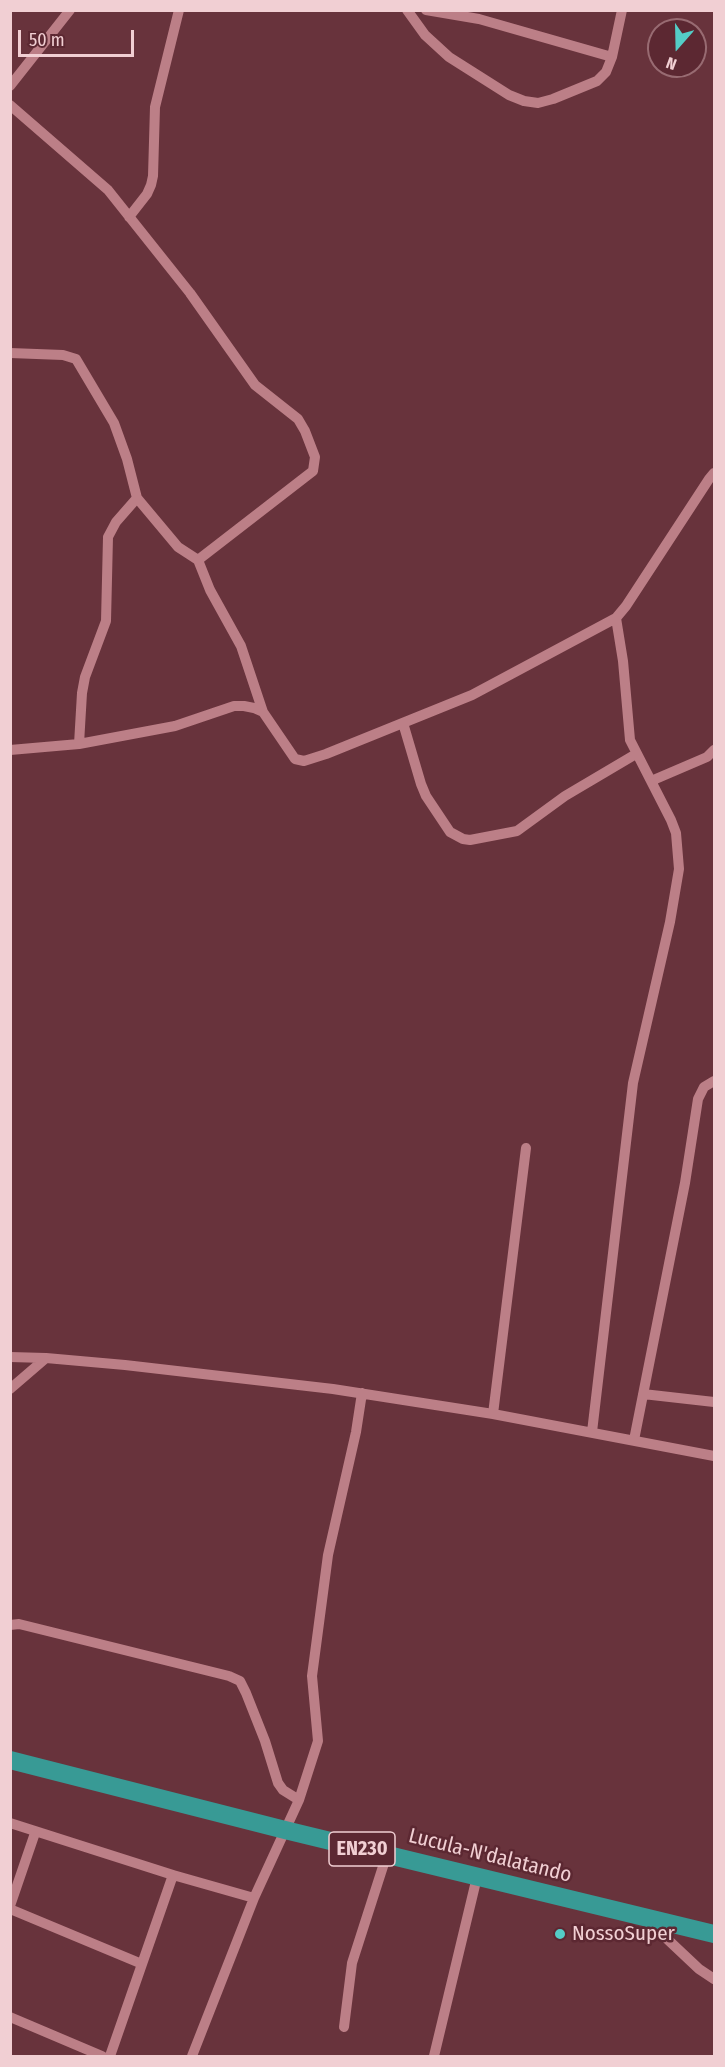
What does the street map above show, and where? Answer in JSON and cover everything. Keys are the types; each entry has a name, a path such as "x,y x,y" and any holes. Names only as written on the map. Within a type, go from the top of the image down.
{"highway":[{"name":"Lucula-N'dalatando","path":"10,1760 285,1830 714,1934"}],"street":[{"path":"12,82 70,10"},
{"path":"129,217 147,194 151,185 155,107 180,10"},
{"path":"407,10 425,36 449,57 524,101 538,103 597,81 606,72 612,57 622,10"},
{"path":"426,10 479,19 612,57"},
{"path":"10,105 108,190 190,293 255,385 298,418 315,458 313,471 198,560"},
{"path":"10,353 63,355 76,359 114,423 127,459 136,498 178,548 198,560 210,590 241,646 263,712 290,754 295,759 304,761 472,696 616,618 714,473"},
{"path":"79,744 85,677 106,621 108,537 116,522 136,498"},
{"path":"592,1432 633,1083 670,922 679,869 676,833 630,740 623,661 616,618"},
{"path":"10,750 79,744 175,726 234,706 254,708 263,712"},
{"path":"403,723 426,796 450,832 470,840 517,831 565,796 636,754"},
{"path":"651,782 706,757 714,750"},
{"path":"634,1440 685,1183 698,1099 704,1087 714,1081"},
{"path":"493,1414 526,1148"},
{"path":"10,1357 46,1358 362,1393 493,1414 714,1456"},
{"path":"10,1389 46,1358"},
{"path":"192,2056 254,1898 299,1800 318,1741 312,1676 328,1555 356,1432 362,1393"},
{"path":"643,1394 714,1402"},
{"path":"10,1625 19,1624 229,1676 240,1681 261,1731 278,1783 283,1790 299,1800"},
{"path":"10,1823 34,1833 254,1898"},
{"path":"34,1833 10,1908 142,1964"},
{"path":"344,2026 352,1963 387,1854"},
{"path":"110,2056 173,1875"},
{"path":"434,2056 477,1877"},
{"path":"644,1917 699,1969 714,1979"},
{"path":"10,2017 102,2056"}],"place":[{"name":"NossoSuper","path":"560,1934"}]}
